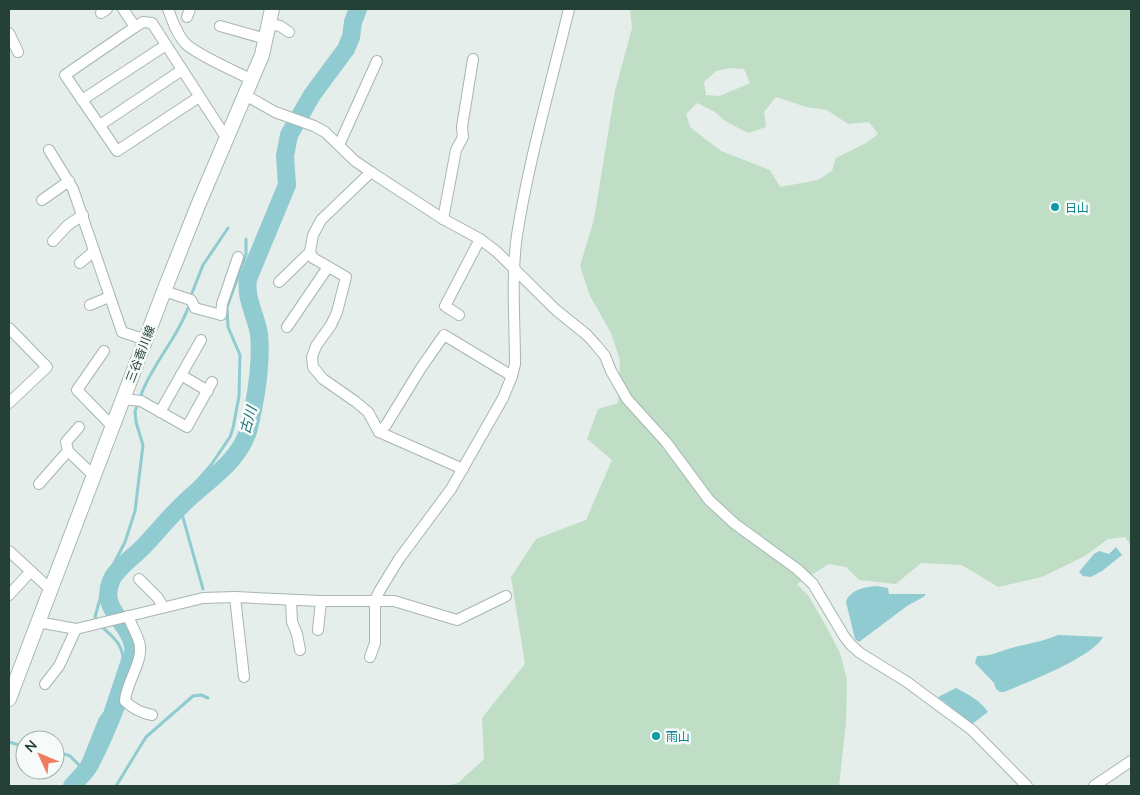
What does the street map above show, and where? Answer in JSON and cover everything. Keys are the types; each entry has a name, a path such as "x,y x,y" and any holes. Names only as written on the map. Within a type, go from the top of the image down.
{"main road":[{"name":"三谷香川線","path":"9,699 164,291 262,55 272,9"}],"street":[{"path":"123,9 135,27"},
{"path":"168,9 179,35 186,44 252,80"},
{"path":"370,657 375,643 375,600 399,559 463,469 503,398 512,376 515,364 514,268 517,236 529,177 570,9"},
{"path":"199,97 117,151 65,75 143,22 152,23 227,139"},
{"path":"269,24 280,26 289,32"},
{"path":"220,26 266,39"},
{"path":"9,34 18,52"},
{"path":"82,100 166,45"},
{"path":"443,219 456,150 463,137 462,127 473,59"},
{"path":"339,145 377,61"},
{"path":"100,126 182,70"},
{"path":"245,95 275,112 297,119 325,132 355,161 443,219 480,239 514,268 556,310 587,334 605,356 627,398 666,442 709,500 742,530 796,569 813,584 851,645 860,653 907,682 972,730 1027,786"},
{"path":"49,150 69,181 83,215 122,332 146,338"},
{"path":"279,282 310,252 313,235 321,220 371,172"},
{"path":"42,200 69,181"},
{"path":"53,242 68,225 83,215"},
{"path":"459,315 445,306 480,239"},
{"path":"80,263 94,252"},
{"path":"310,252 313,258 346,277 337,312 314,351 312,357 313,368 323,379 368,412 379,432 463,469"},
{"path":"164,291 191,300 195,308 221,315 222,304 238,258"},
{"path":"287,327 328,266"},
{"path":"90,305 109,297"},
{"path":"9,403 47,368 10,333"},
{"path":"379,432 386,425 421,368 444,336 512,376"},
{"path":"160,412 201,340"},
{"path":"104,351 77,390 112,426"},
{"path":"123,399 141,401 187,427 210,387 181,375"},
{"path":"79,427 66,442 68,451 93,475"},
{"path":"39,484 68,451"},
{"path":"9,551 50,588"},
{"path":"9,596 32,571"},
{"path":"139,579 158,598 163,607"},
{"path":"38,622 76,629 203,598 236,597 321,601 394,601 457,620 506,596"},
{"path":"236,597 244,677"},
{"path":"291,600 292,622 297,634 300,650"},
{"path":"318,630 321,601"},
{"path":"125,617 140,646 139,656 126,694 126,701 141,713 152,715"},
{"path":"45,684 59,666 76,629"},
{"path":"1094,786 1131,762"}],"green space":[{"path":"630,9 1131,9 1131,546 1125,537 1108,539 1085,556 1042,577 998,587 962,565 921,563 896,584 859,580 846,567 829,564 797,584 808,595 826,626 840,653 847,680 846,723 839,786 446,786 458,783 484,759 482,718 525,664 511,577 536,539 586,520 612,460 587,439 598,409 618,403 620,360 611,333 590,296 580,266 594,219 615,91 632,28","holes":["730,68 744,69 750,83 720,96 706,95 704,82 716,71","776,97 806,107 827,110 848,124 869,122 878,134 866,143 836,158 832,171 818,180 780,187 770,170 721,151 690,127 686,114 697,103 748,133 766,127 764,112"]}],"water":[{"path":"1116,547 1122,555 1102,571 1091,577 1083,576 1079,572 1094,554 1099,551 1109,554"},
{"path":"877,586 888,588 889,594 925,594 925,596 907,606 859,642 855,639 846,602 855,591"},
{"path":"1058,635 1103,637 1097,645 1073,661 1004,692 996,689 994,683 975,663 977,656 993,654"},
{"path":"956,688 978,701 988,712 972,724 938,697"}],"waterway":[{"name":"古川","path":"72,786 87,769 101,741 123,687 132,656 133,646 130,637 109,600 108,591 111,581 120,568 142,548 178,509 230,461 245,440 254,405 260,358 258,327 248,293 248,279 287,185 285,156 289,135 312,95 346,49 358,9"},
{"path":"192,293 203,265 228,228"},
{"path":"203,589 180,507 180,500 211,465 230,437 233,428 239,396 240,355 228,327 227,307 246,255 246,239"},
{"path":"141,395 151,373 178,330 188,308"},
{"path":"98,621 95,617 105,581 125,542 135,511 143,445 136,422 135,411 138,404"},
{"path":"65,754 70,756 81,767 100,719 105,712 123,658 119,645 103,628"},
{"path":"116,786 146,737 193,696 201,695 208,698"},
{"path":"9,742 15,744"}],"place":[{"name":"日山","path":"1055,207"},
{"name":"雨山","path":"656,736"}]}
